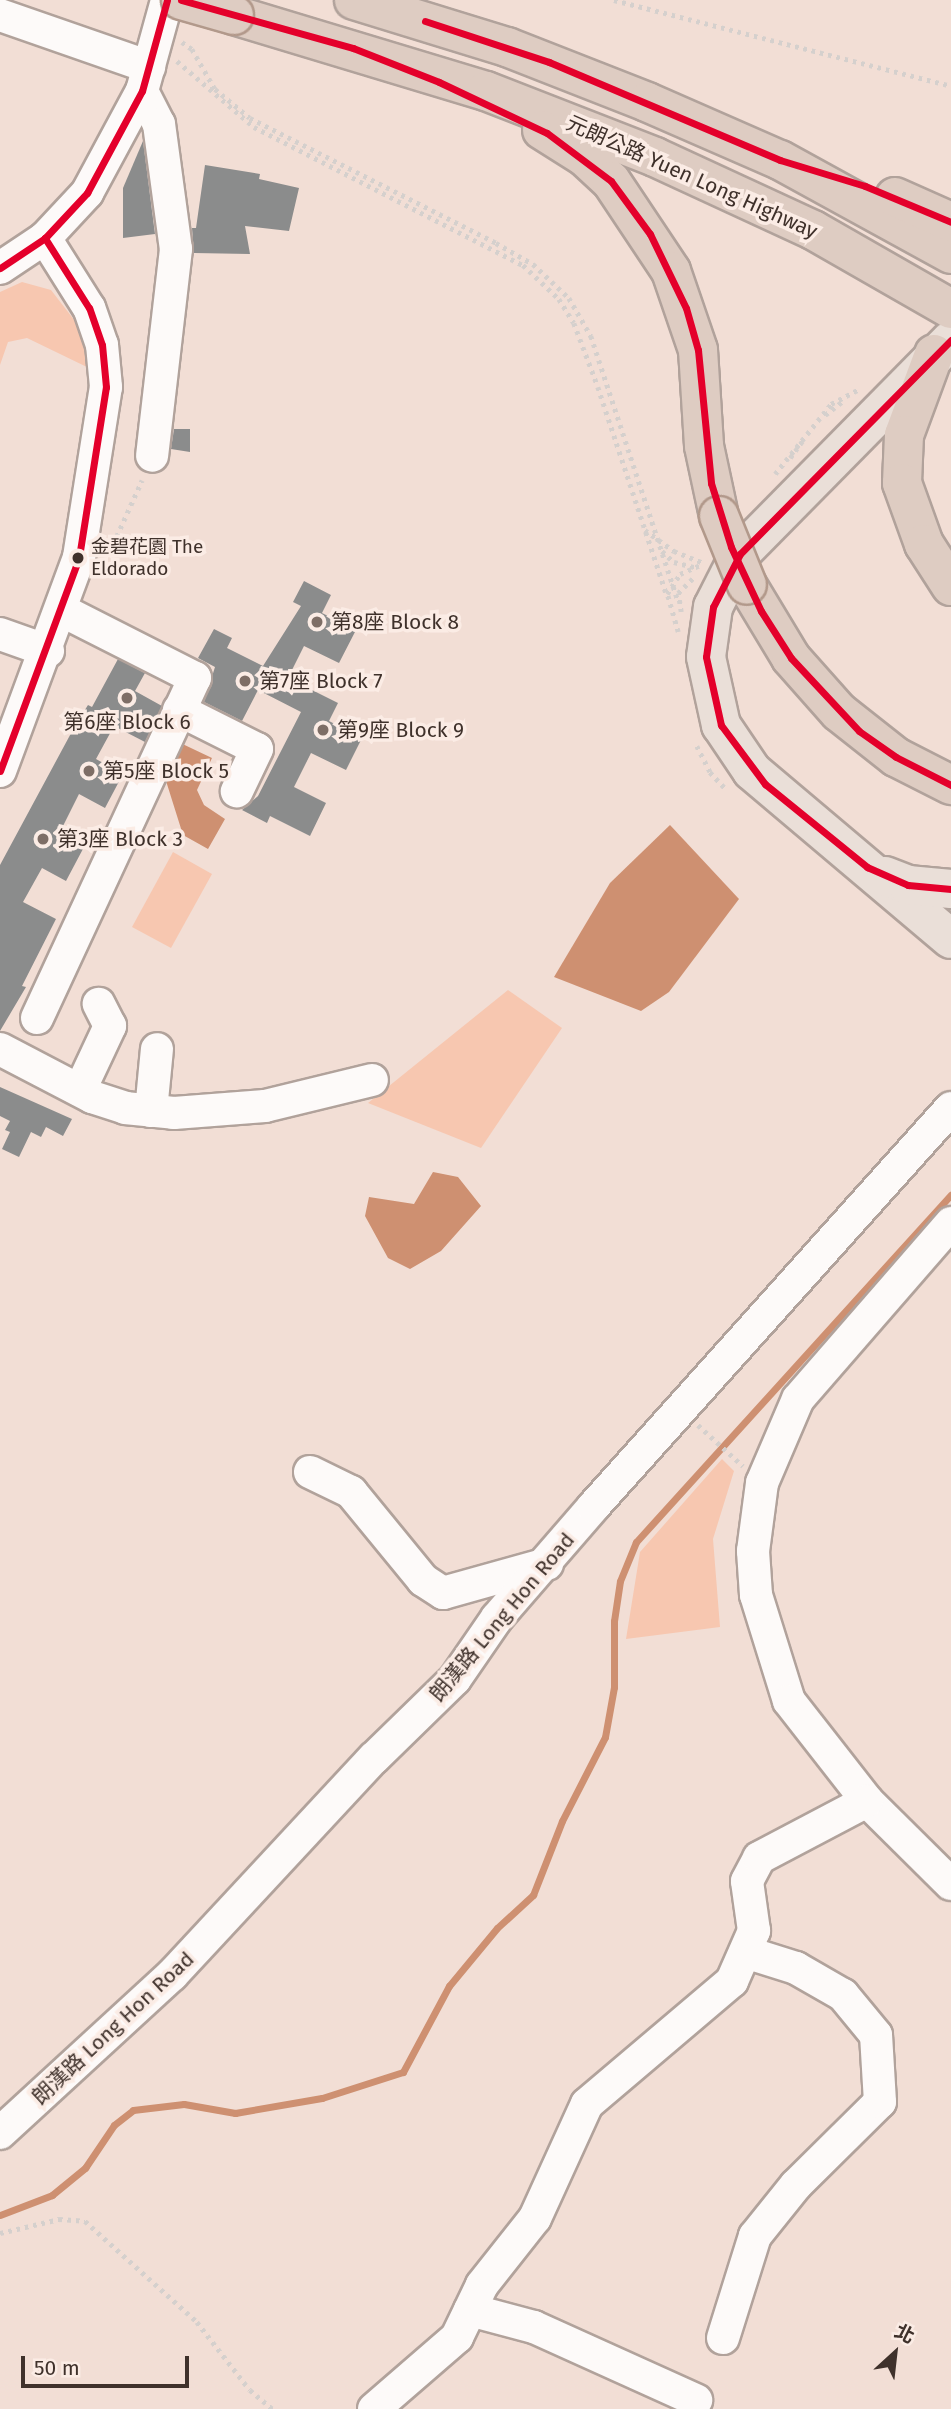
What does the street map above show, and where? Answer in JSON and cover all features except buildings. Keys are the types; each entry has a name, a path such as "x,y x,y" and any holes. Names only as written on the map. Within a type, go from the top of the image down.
{"highway":[{"name":"元朗公路 Yuen Long Highway","path":"181,0 354,48 486,91 655,157 813,230 946,327"},
{"path":"354,0 550,62 780,160 951,254"},
{"path":"354,48 547,133 585,157 632,206 671,271 686,308 698,350 704,446 719,516 747,585 791,658 839,712 896,757 951,785"},
{"path":"780,160 876,190 951,222"},
{"path":"946,327 904,435 902,483 923,544 951,586"}],"main road":[{"path":"946,327 751,539 719,591 707,641 707,672 715,708 740,756 765,784 951,939"},
{"path":"867,867 908,885 951,889"}],"street":[{"path":"0,268 45,238 87,194 146,79 167,0"},
{"path":"0,15 146,79"},
{"path":"146,79 159,124 176,249 152,457"},
{"path":"0,771 48,651 89,510 105,367 89,308 45,238"},
{"path":"37,1018 195,678 61,610"},
{"path":"0,634 48,651"},
{"path":"179,710 263,737 237,791"},
{"path":"86,1093 110,1027 99,1004"},
{"path":"0,1049 86,1093 151,1111 265,1106 372,1080"},
{"path":"151,1111 157,1049"},
{"name":"朗漢路 Long Hon Road","path":"0,2133 172,1975 374,1758 455,1679 497,1618 549,1563 593,1507 951,1108"},
{"path":"951,1223 799,1399 762,1483 754,1519 756,1595 789,1701 867,1801 951,1884"},
{"path":"310,1472 351,1492 424,1580 443,1593 549,1563"},
{"path":"374,2409 457,2337 482,2285 535,2218 587,2104 732,1981 748,1953 754,1931 747,1881 759,1858 867,1801"},
{"path":"723,2338 755,2235 796,2185 880,2102 876,2035 843,1995 796,1968 748,1953"},
{"path":"470,2310 534,2327 696,2400"}],"path":[{"path":"614,0 951,86"},
{"path":"667,594 574,323 559,299 523,265 254,127 174,58 177,38 192,49 197,65 215,89 250,118 496,243 533,264 562,290 591,336 678,603"},
{"path":"113,544 152,457"},
{"path":"645,530 674,551 708,565 685,566 661,550"},
{"path":"700,1427 727,1451"},
{"path":"0,2233 59,2219 85,2221 197,2322 250,2390 273,2409"}],"shaded area":[{"path":"22,282 51,290 75,321 91,369 27,338 8,342 0,365 0,292"},
{"path":"172,739 212,758 197,790 204,805 225,819 208,849 183,835 161,765"},
{"path":"670,825 739,899 669,992 641,1011 554,977 610,883"},
{"path":"173,852 212,874 171,948 132,927"},
{"path":"508,990 562,1028 481,1148 368,1103"},
{"path":"433,1172 458,1177 481,1206 441,1251 410,1269 388,1258 365,1216 369,1197 414,1204"},
{"path":"722,1459 734,1471 713,1539 720,1627 626,1639 640,1552"}],"waterway":[{"path":"0,2215 52,2195 85,2168 114,2125 133,2110 184,2104 235,2113 322,2098 403,2072 449,1986 497,1928 533,1895 562,1821 605,1737 614,1687 614,1621 620,1581 636,1542 951,1195"}],"transit line":[{"path":"0,268 45,238 87,193 142,91 167,0"},
{"path":"181,0 353,48 439,82 547,133 611,181 650,234 686,308 698,350 711,483 731,547 761,611 791,658 859,731 896,757 951,785"},
{"path":"425,21 549,62 780,160 865,186 951,222"},
{"path":"0,771 79,557 106,387 102,345 89,308 45,238"},
{"path":"951,340 740,554 713,607 706,657 721,725 765,784 867,867 908,885 951,889"}],"place":[{"name":"金碧花園 The Eldorado","path":"78,558"},
{"name":"第8座 Block 8","path":"317,622"},
{"name":"第7座 Block 7","path":"245,681"},
{"name":"第6座 Block 6","path":"127,698"},
{"name":"第9座 Block 9","path":"323,730"},
{"name":"第5座 Block 5","path":"89,771"},
{"name":"第3座 Block 3","path":"43,839"}]}
